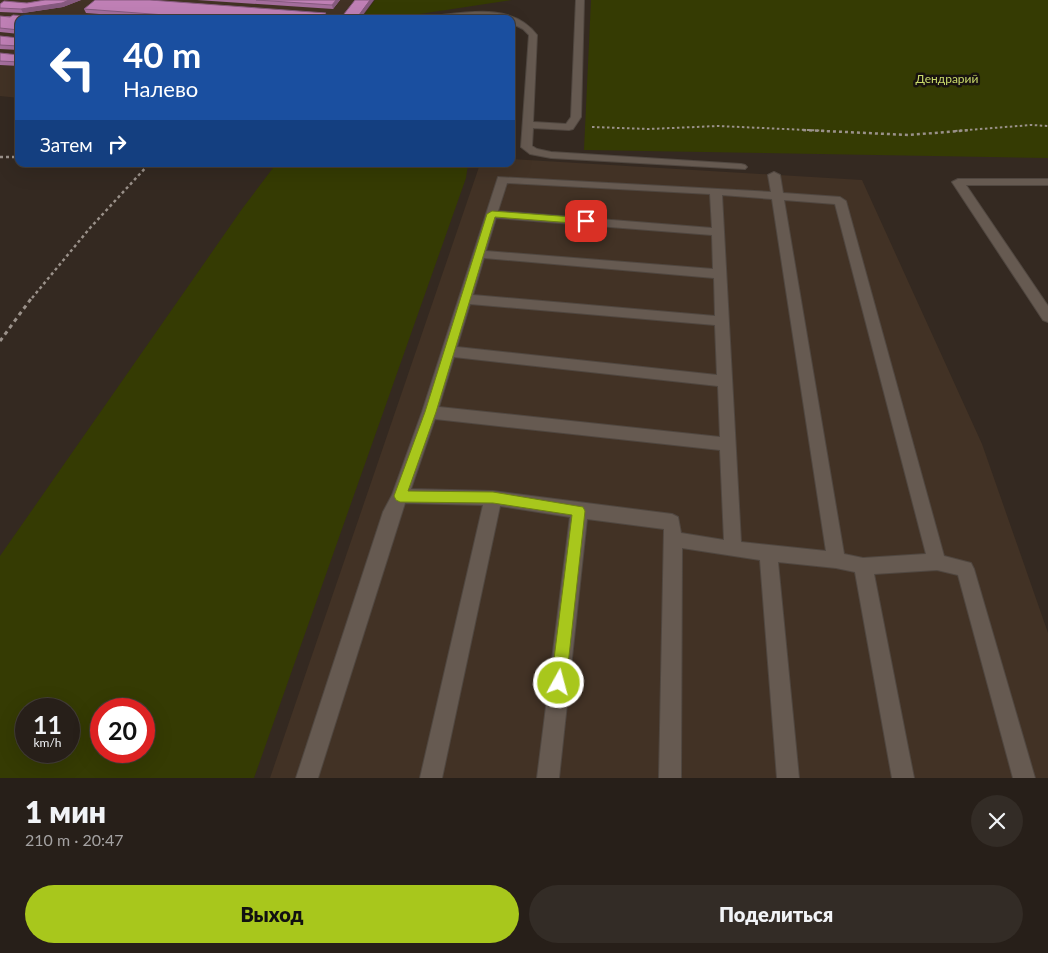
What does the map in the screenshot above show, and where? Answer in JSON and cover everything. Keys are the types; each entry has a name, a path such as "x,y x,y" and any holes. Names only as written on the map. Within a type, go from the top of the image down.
{"street":[{"path":"528,125 569,127 576,117 580,0"},
{"path":"464,15 490,15"},
{"path":"515,21 526,27 533,35 526,147 534,152 551,155 741,167"},
{"path":"774,175 836,560"},
{"path":"307,778 392,512 400,496 430,412 502,179 716,191 840,201 937,562"},
{"path":"1048,182 958,182 1048,317"},
{"path":"716,191 733,549"},
{"path":"492,214 718,232"},
{"path":"479,254 720,274"},
{"path":"465,300 722,321"},
{"path":"449,351 725,381"},
{"path":"430,412 728,444"},
{"path":"400,496 493,498 672,522 670,778"},
{"path":"431,778 493,498"},
{"path":"548,778 579,511"},
{"path":"673,538 733,549 836,560 863,566 937,562 965,569 1024,778"},
{"path":"768,553 788,778"},
{"path":"863,566 903,778"}],"path":[{"path":"569,127 649,129 718,126 909,135 1031,125 1048,126"},
{"path":"0,157 15,157"},
{"path":"0,341 18,316 84,236 146,167"}],"shaded area":[{"path":"0,0 375,0 364,15 15,15 15,98 0,96"},
{"path":"515,159 862,180 982,444 1048,633 1048,778 270,778 479,167 515,167"}],"green space":[{"path":"375,0 512,0 413,15 364,15"},
{"name":"Дендрарий","path":"591,0 1048,0 1048,158 584,150"},
{"path":"274,167 468,167 466,178 254,778 0,778 0,556 242,209"}],"building":[{"path":"45,0 69,0 62,3 21,9 0,8 0,4 4,1 27,3"},
{"path":"95,0 150,0 326,13 324,15 165,15 84,9"},
{"path":"256,0 336,0 332,5"},
{"path":"355,0 370,0 359,15 343,15"},
{"path":"15,15 15,30 0,28 0,16 10,17"},
{"path":"0,36 15,38 15,46 0,45"},
{"path":"0,53 15,55 15,62 0,61"}],"route":[{"path":"559,683 579,511 493,498 400,496 430,412 492,214 586,221"}]}
